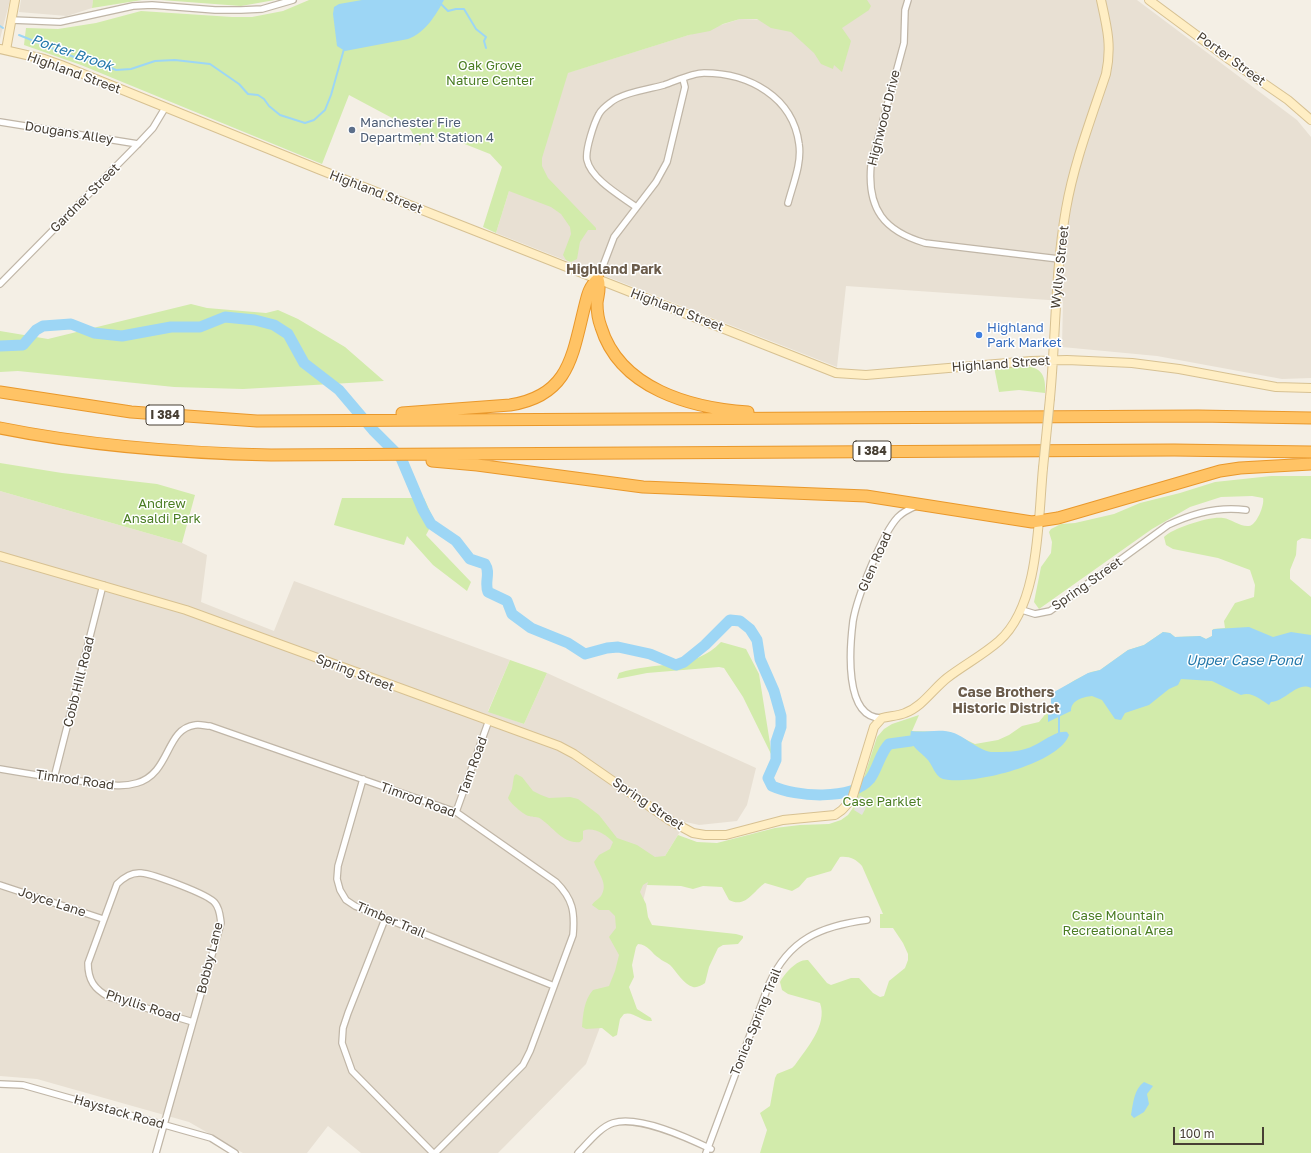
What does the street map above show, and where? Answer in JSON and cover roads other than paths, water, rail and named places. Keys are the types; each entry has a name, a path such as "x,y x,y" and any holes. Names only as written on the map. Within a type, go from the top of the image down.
{"highway":[{"path":"401,417 510,405 526,402 544,394 560,380 570,363 589,290 598,279"},
{"path":"598,279 600,287 598,313 603,334 619,360 642,381 671,396 697,404 800,418"},
{"name":"I 384","path":"0,392 79,405 163,415 257,421 354,421 371,415 401,417"},
{"path":"401,417 800,418 1231,416 1311,418"},
{"path":"0,428 86,442 168,450 243,454 384,455 410,460 436,458 477,465 635,486 841,494 924,504 1020,521 1038,522 1058,518 1215,472 1240,468 1311,464"},
{"name":"I 384","path":"436,458 1144,450 1311,452"}],"street":[{"path":"3,50 12,20 15,0"},
{"path":"12,20 37,23 60,22 133,6 152,4 215,10 241,10 262,8 293,0"},
{"name":"Highwood Drive","path":"908,0 905,10 904,43 871,165 869,181 872,198 878,213 896,231 907,238 925,243 1059,260"},
{"name":"Wyllys Street","path":"1022,610 1033,569 1050,398 1059,260 1071,184 1110,57 1110,42 1101,0"},
{"name":"Porter Street","path":"1149,0 1230,60 1288,100 1311,120"},
{"name":"Highland Street","path":"3,50 61,65 165,108 824,368 846,374 866,375 1052,360 1132,363 1173,368 1276,387 1311,388"},
{"path":"636,208 595,176 587,160 588,146 599,114 611,102 626,95 704,73 754,82 770,92 784,106 795,124 799,144 799,159 788,203"},
{"path":"598,279 614,237 656,182 667,162 685,87 683,79"},
{"name":"Gardner Street","path":"0,284 153,128 165,108"},
{"name":"Dougans Alley","path":"0,122 138,144"},
{"name":"Glen Road","path":"882,718 874,718 863,710 857,700 852,684 850,659 853,620 864,581 896,520 909,509 924,504"},
{"name":"Spring Street","path":"1022,610 1035,614 1050,611 1168,525 1194,513 1232,508 1246,510"},
{"name":"Spring Street","path":"0,556 192,613 398,689 489,720 574,754 682,828 699,834 726,835 783,820 835,814 849,804 874,727 882,718"},
{"name":"Cobb Hill Road","path":"54,778 103,586"},
{"path":"882,718 906,713 918,706 947,678 1000,640 1012,626 1022,610"},
{"name":"Tam Road","path":"456,812 489,720"},
{"name":"Timrod Road","path":"0,769 54,778 121,786 138,783 153,774 162,765 171,742 180,731 195,725 210,726 456,812 556,882 566,892 573,912 573,935 530,1051 523,1065 434,1153"},
{"name":"Timber Trail","path":"363,780 338,866 336,879 346,900 385,919 554,986"},
{"name":"Bobby Lane","path":"104,919 117,884 126,876 141,873 205,894 215,903 220,912 221,924 156,1153"},
{"name":"Joyce Lane","path":"0,885 104,919"},
{"name":"Phyllis Road","path":"104,919 88,963 88,973 92,984 98,991 109,997 193,1022"},
{"path":"385,919 348,1013 342,1043 352,1071 434,1153"},
{"name":"Tonica Spring Trail","path":"708,1150 769,984 780,962 804,940 825,928 867,920"},
{"name":"Haystack Road","path":"0,1084 23,1085 211,1138 235,1153"},
{"path":"578,1153 612,1123 626,1121 645,1124 708,1150"}],"water":[{"path":"362,0 444,0 425,28 414,36 408,39 345,51 337,46 333,14 334,7 339,4"},
{"name":"Upper Case Pond","path":"1249,627 1273,637 1291,632 1311,635 1311,688 1301,687 1296,689 1281,699 1271,702 1269,705 1253,695 1241,695 1212,681 1181,679 1178,685 1169,689 1149,705 1125,713 1121,720 1115,719 1102,700 1092,696 1078,700 1073,704 1071,711 1048,722 1048,707 1051,707 1051,697 1054,692 1088,673 1100,670 1128,650 1144,645 1163,632 1170,633 1175,637 1200,636 1206,639 1212,636 1212,630 1215,629"},
{"path":"911,731 938,731 954,733 974,745 990,752 1025,749 1036,745 1057,733 1067,732 1069,735 1062,746 1032,764 993,776 956,780 943,779 936,773 928,761 912,743 910,736"},
{"path":"1144,1082 1153,1086 1147,1094 1149,1104 1144,1112 1134,1118 1131,1115 1134,1097"}],"waterway":[{"path":"437,0 448,11 464,9 476,29 486,37 484,41 486,48"},
{"name":"Porter Brook","path":"19,35 74,57 98,62 116,70 131,69 155,61 175,60 210,64 239,84 248,94 258,95 264,99 269,106 280,115 305,123 314,120 325,110 331,95 344,49"},
{"path":"0,346 23,345 36,330 43,326 71,324 94,333 122,336 171,327 200,327 225,317 255,320 274,325 288,334 304,363 339,390 373,430 401,458 423,510 431,524 456,541 470,559 485,564 487,567 488,592 507,601 512,614 531,628 568,643 585,654 607,648 618,647 650,654 676,665 684,662 705,645 730,620 740,621 750,629 757,640 760,659 774,691 781,716 781,727 776,742 776,760 768,778 772,786 795,793 823,795 850,791 861,786 870,779 883,752 889,744 911,741"},
{"path":"1058,734 1059,715"}],"place":[{"name":"Manchester Fire Department Station 4","path":"352,130"},
{"name":"Highland Park Market","path":"979,335"}],"district":[{"name":"Highland Park","path":"614,270"},
{"name":"Case Brothers Historic District","path":"1006,702"}],"park label":[{"name":"Oak Grove Nature Center","path":"490,74"},
{"name":"Andrew Ansaldi Park","path":"162,512"},
{"name":"Case Parklet","path":"882,802"},
{"name":"Case Mountain Recreational Area","path":"1118,924"}]}
